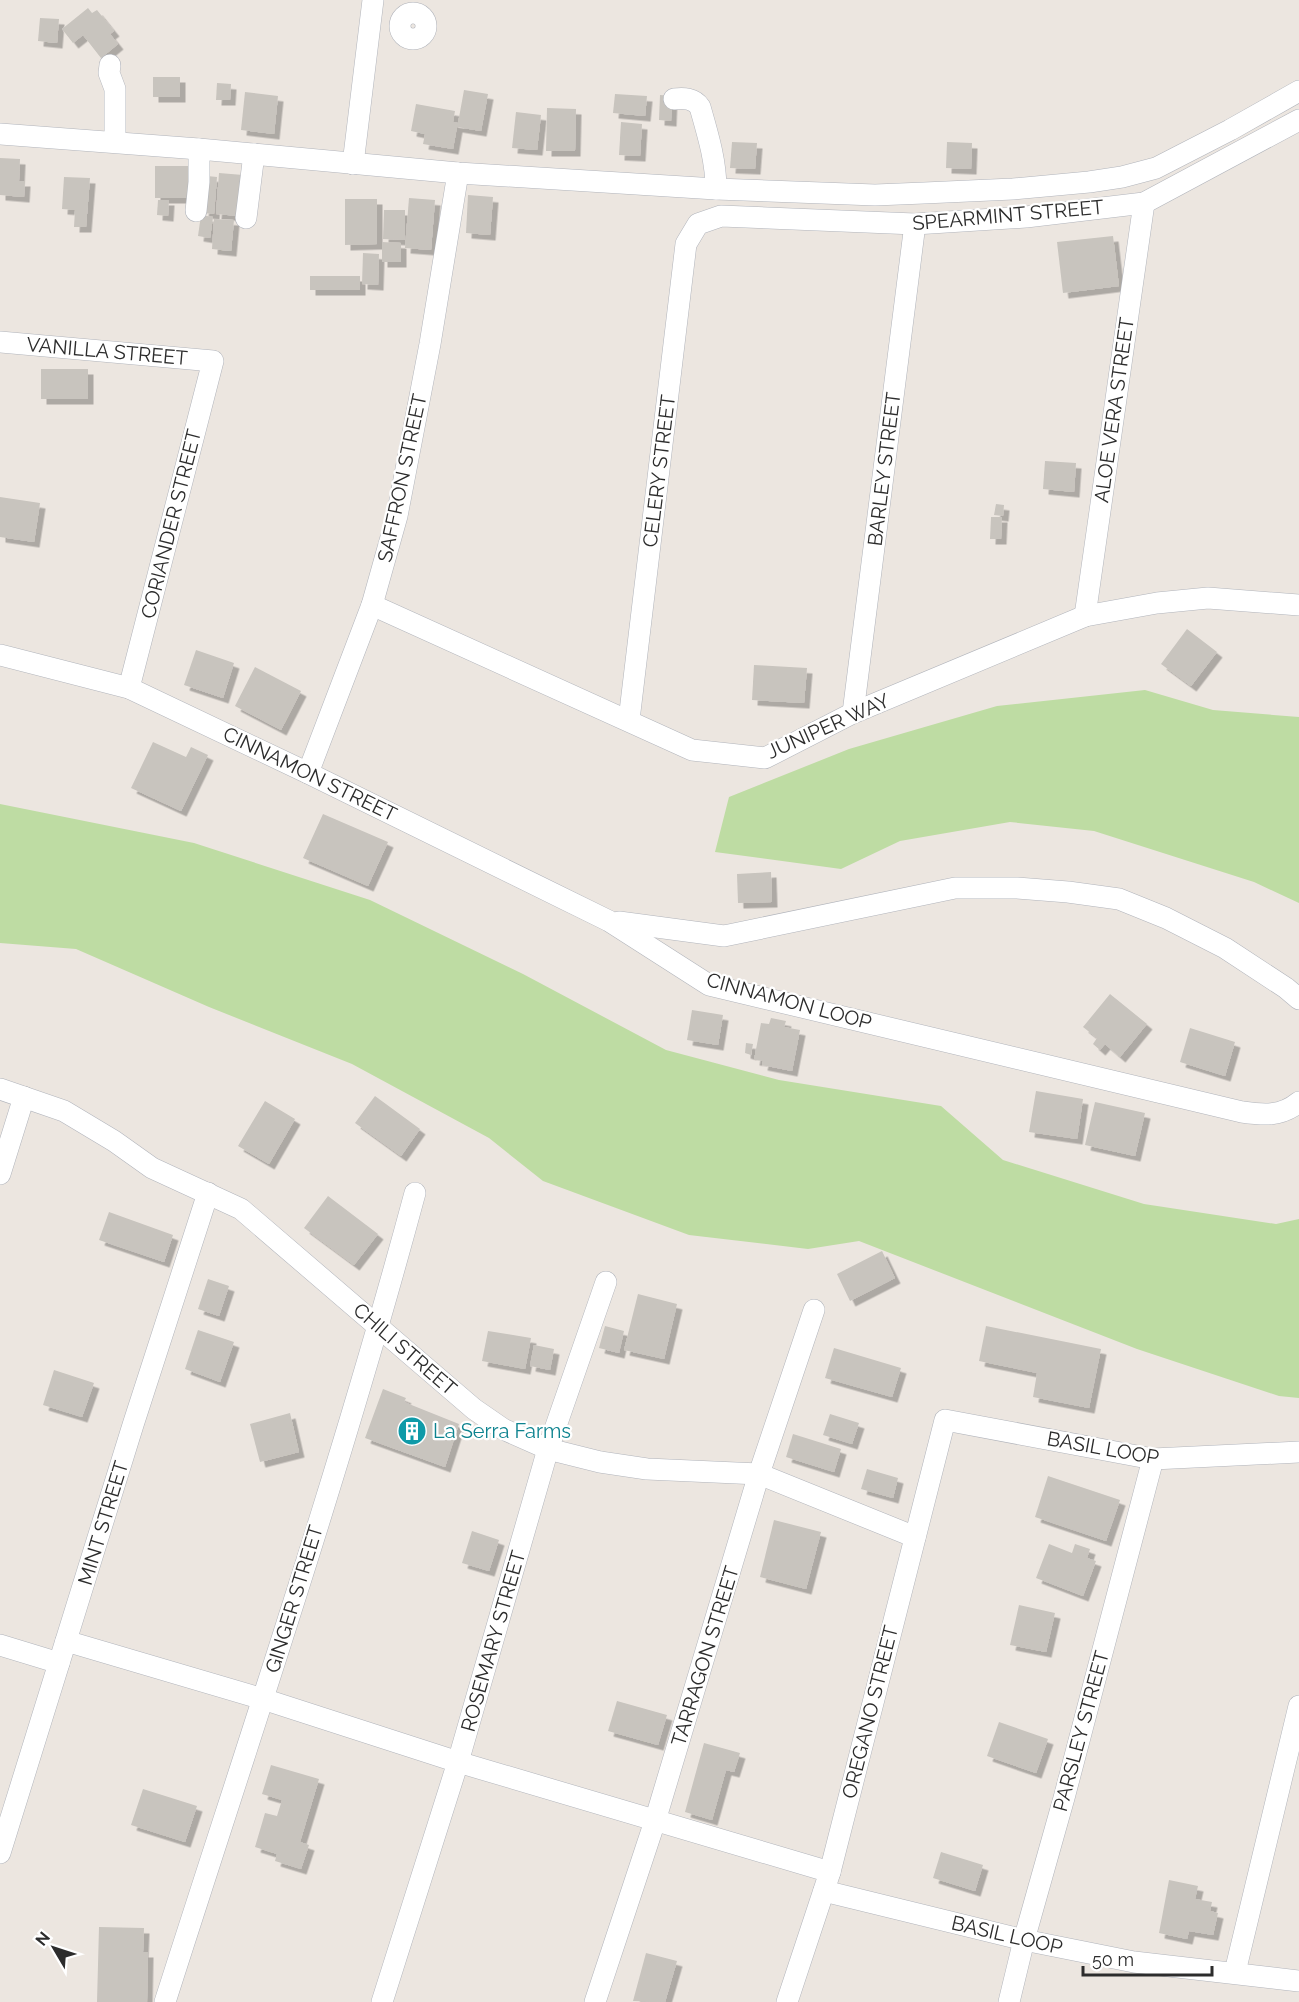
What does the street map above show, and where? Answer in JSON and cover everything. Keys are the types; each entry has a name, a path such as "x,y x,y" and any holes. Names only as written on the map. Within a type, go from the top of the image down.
{"street":[{"path":"353,164 373,0"},
{"path":"371,21 400,25"},
{"path":"110,65 109,73 115,89 115,142"},
{"path":"0,134 199,149 459,173 716,189 875,195 924,194 1012,189 1122,177 1156,168 1299,91"},
{"path":"674,99 690,99 697,102 700,107 716,173 716,189"},
{"name":"SPEARMINT STREET","path":"698,224 721,216 915,224 1026,217 1144,203 1299,120"},
{"path":"196,211 199,149"},
{"path":"246,218 254,154"},
{"name":"SAFFRON STREET","path":"308,773 372,605 397,516 430,344 459,173"},
{"name":"ALOE VERA STREET","path":"1085,616 1144,203"},
{"name":"CELERY STREET","path":"629,720 686,244 698,224"},
{"name":"BARLEY STREET","path":"853,713 915,224"},
{"name":"VANILLA STREET","path":"0,342 213,361"},
{"name":"CORIANDER STREET","path":"129,688 213,361"},
{"name":"JUNIPER WAY","path":"372,605 692,750 765,758 853,713 1085,616 1157,603 1208,598 1299,605"},
{"name":"CINNAMON STREET","path":"0,655 129,688 609,921"},
{"path":"609,921 724,936 955,888 1017,888 1068,892 1119,899 1166,918 1224,948 1299,999"},
{"name":"CINNAMON LOOP","path":"609,921 710,985 1242,1112 1268,1115 1293,1107 1299,1102"},
{"name":"CHILI STREET","path":"0,1089 64,1111 114,1141 152,1168 241,1209 474,1409 503,1429 548,1449 600,1462 647,1469 759,1474 915,1537"},
{"path":"0,1174 24,1097"},
{"name":"GINGER STREET","path":"165,2002 263,1699 379,1326 415,1192"},
{"name":"MINT STREET","path":"0,1853 208,1193"},
{"name":"ROSEMARY STREET","path":"382,2002 458,1762 548,1449 606,1282"},
{"name":"TARRAGON STREET","path":"595,2002 655,1821 759,1474 814,1310"},
{"name":"BASIL LOOP","path":"945,1420 1153,1460 1299,1452"},
{"name":"OREGANO STREET","path":"787,2002 827,1882 945,1420"},
{"name":"PARSLEY STREET","path":"1009,2002 1153,1460"},
{"name":"BASIL LOOP","path":"66,1641 263,1699 458,1762 655,1821 827,1882 1024,1940 1134,1962 1299,1981"},
{"path":"0,1645 59,1663"},
{"path":"1235,1972 1299,1706"}],"green space":[{"path":"1145,690 1213,710 1299,717 1299,903 1254,882 1094,831 1010,822 900,841 841,869 715,852 729,797 849,749 997,706"},
{"path":"0,804 194,843 370,900 523,974 666,1050 779,1080 941,1106 1003,1160 1144,1204 1276,1224 1299,1219 1299,1398 1279,1396 1137,1349 859,1241 808,1249 689,1235 543,1181 489,1138 352,1064 209,1007 76,949 0,943"}],"building":[{"path":"88,8 92,13 97,10 114,31 110,34 118,44 101,58 83,35 73,43 62,29"},
{"path":"40,18 59,19 57,43 38,41"},
{"path":"153,77 180,77 180,97 153,97"},
{"path":"217,83 231,84 230,100 216,100"},
{"path":"464,90 488,94 481,131 457,127 453,149 423,144 425,134 411,131 416,104 455,111 453,122 458,123"},
{"path":"245,92 278,96 274,134 241,130"},
{"path":"615,94 647,96 645,116 613,113"},
{"path":"660,95 672,96 671,121 659,120"},
{"path":"547,108 576,109 575,151 546,151"},
{"path":"516,112 541,115 537,150 512,148"},
{"path":"621,122 642,124 640,156 619,155"},
{"path":"732,142 757,143 755,169 730,168"},
{"path":"947,142 972,143 971,169 946,168"},
{"path":"0,158 20,159 19,181 25,181 24,197 0,195"},
{"path":"155,166 189,166 189,198 155,198"},
{"path":"219,173 243,175 239,216 216,214"},
{"path":"207,176 217,177 214,214 203,213"},
{"path":"64,177 90,178 86,227 74,227 75,210 62,209"},
{"path":"468,195 493,197 490,235 466,233"},
{"path":"409,198 435,200 431,250 405,248"},
{"path":"345,199 377,199 377,244 345,245"},
{"path":"158,200 169,200 168,216 157,215"},
{"path":"384,210 405,210 405,240 383,239"},
{"path":"201,215 213,217 210,238 198,236"},
{"path":"214,219 234,220 231,251 212,249"},
{"path":"1113,236 1119,286 1063,293 1057,242"},
{"path":"382,242 401,243 401,262 382,262"},
{"path":"363,253 379,254 378,285 362,284"},
{"path":"310,276 360,276 360,290 310,290"},
{"path":"41,369 88,369 88,399 41,399"},
{"path":"1045,461 1076,463 1074,492 1043,489"},
{"path":"0,497 40,503 34,542 0,537"},
{"path":"996,504 1004,505 1003,516 994,515"},
{"path":"991,517 1002,517 1001,539 990,539"},
{"path":"1187,629 1217,652 1191,686 1161,664"},
{"path":"196,650 234,663 223,698 184,685"},
{"path":"754,665 807,668 804,703 752,700"},
{"path":"255,667 301,691 281,730 235,706"},
{"path":"153,742 186,757 191,747 208,755 181,811 131,788"},
{"path":"323,814 388,842 368,886 303,858"},
{"path":"771,872 772,902 738,903 737,874"},
{"path":"1110,994 1147,1024 1120,1057 1105,1044 1100,1050 1093,1044 1097,1038 1083,1027"},
{"path":"692,1010 723,1015 718,1045 687,1040"},
{"path":"771,1018 786,1021 784,1027 800,1030 792,1071 762,1065 763,1061 754,1060 761,1023 769,1024"},
{"path":"1190,1028 1235,1042 1225,1076 1180,1062"},
{"path":"746,1043 753,1044 751,1055 745,1053"},
{"path":"1036,1091 1083,1099 1077,1139 1029,1132"},
{"path":"375,1096 420,1129 401,1156 355,1123"},
{"path":"265,1101 295,1119 269,1164 238,1146"},
{"path":"1095,1102 1145,1113 1135,1156 1085,1145"},
{"path":"328,1196 378,1234 354,1265 304,1228"},
{"path":"109,1212 173,1235 164,1262 99,1240"},
{"path":"882,1251 895,1278 850,1301 837,1274"},
{"path":"208,1279 229,1286 219,1316 198,1309"},
{"path":"638,1294 677,1304 664,1359 624,1350"},
{"path":"605,1326 624,1331 619,1353 599,1348"},
{"path":"986,1326 1101,1349 1089,1408 1033,1397 1037,1373 979,1361"},
{"path":"198,1330 234,1342 220,1382 185,1369"},
{"path":"488,1331 531,1338 525,1369 482,1361"},
{"path":"534,1345 554,1349 550,1370 530,1366"},
{"path":"834,1348 901,1368 892,1397 825,1378"},
{"path":"54,1370 94,1383 82,1417 43,1405"},
{"name":"La Serra Farms","path":"383,1389 406,1398 404,1402 459,1424 445,1467 365,1438"},
{"path":"290,1413 299,1452 260,1462 250,1424"},
{"path":"830,1414 859,1423 852,1444 823,1435"},
{"path":"793,1434 841,1449 834,1472 786,1457"},
{"path":"867,1469 898,1478 893,1498 861,1489"},
{"path":"1048,1476 1120,1500 1106,1541 1035,1517"},
{"path":"774,1520 821,1532 806,1589 760,1577"},
{"path":"472,1531 499,1540 489,1571 462,1563"},
{"path":"1049,1544 1072,1553 1075,1544 1090,1549 1087,1558 1096,1561 1083,1596 1036,1578"},
{"path":"1019,1605 1055,1613 1046,1652 1010,1645"},
{"path":"617,1701 667,1715 658,1745 608,1731"},
{"path":"999,1722 1048,1739 1036,1773 987,1756"},
{"path":"704,1743 740,1753 734,1772 726,1770 712,1820 685,1812"},
{"path":"271,1765 319,1779 300,1842 309,1845 301,1869 275,1861 277,1854 255,1847 265,1813 277,1816 282,1800 262,1794"},
{"path":"143,1789 197,1806 185,1842 131,1825"},
{"path":"941,1852 983,1865 975,1891 933,1878"},
{"path":"1169,1880 1198,1886 1195,1899 1212,1902 1210,1911 1218,1913 1213,1935 1189,1931 1187,1939 1159,1933"},
{"path":"99,1927 144,1928 143,1952 148,1952 147,2002 97,2002"},
{"path":"646,1953 677,1961 665,2002 633,2001"}],"place":[{"name":"La Serra Farms","path":"412,1431"}]}
